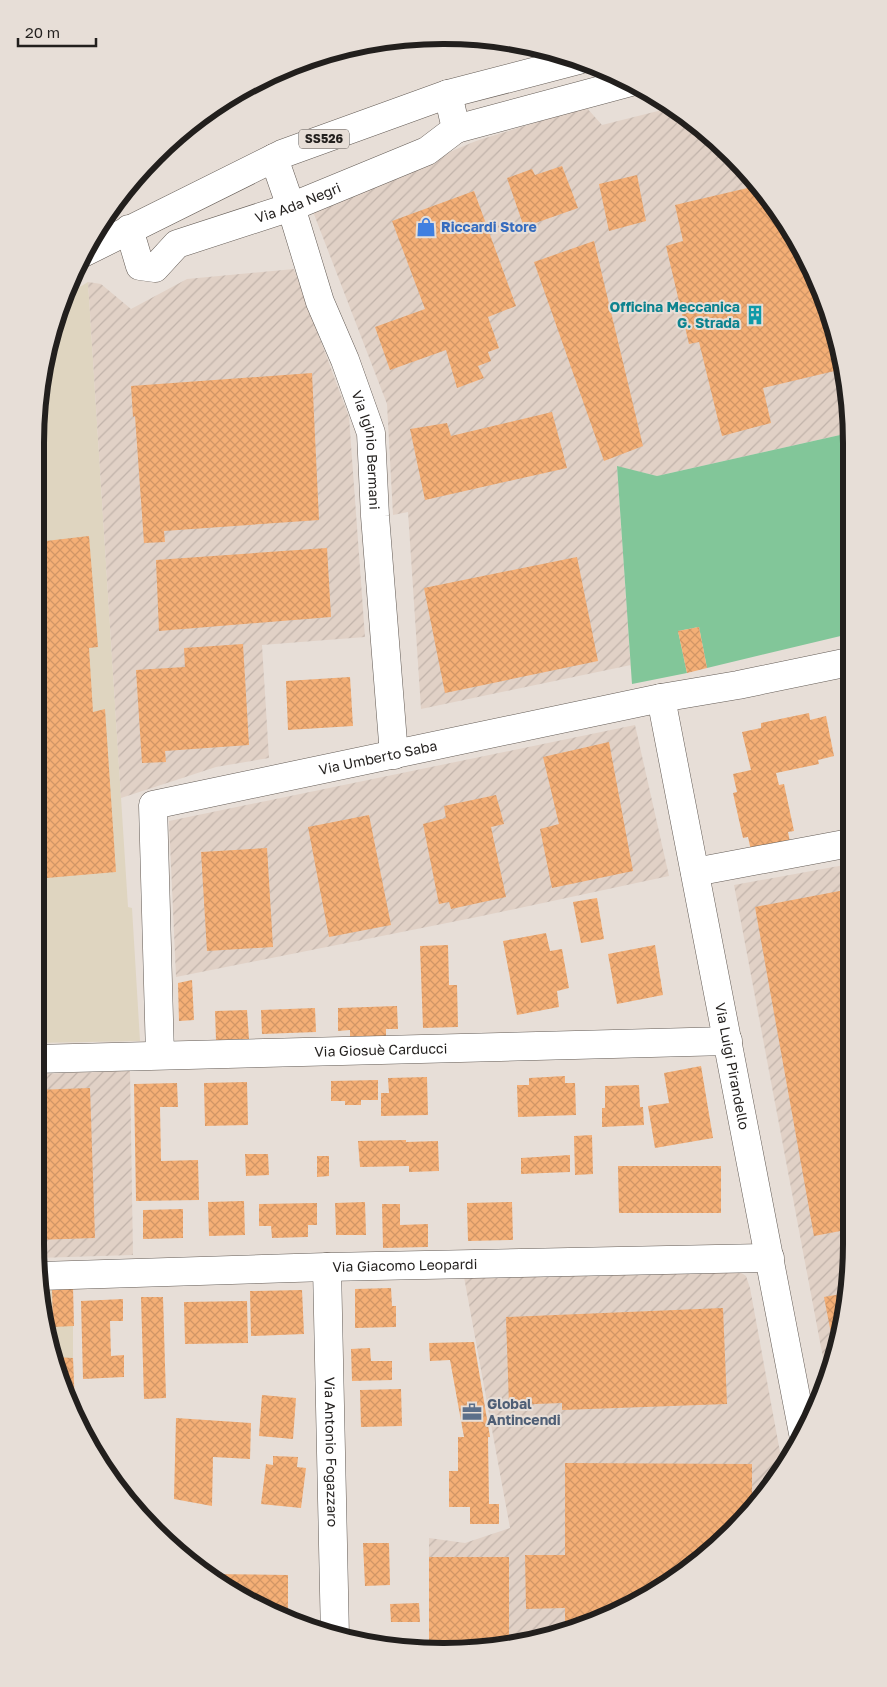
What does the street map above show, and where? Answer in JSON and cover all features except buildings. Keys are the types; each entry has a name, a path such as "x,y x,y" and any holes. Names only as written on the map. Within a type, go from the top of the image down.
{"street":[{"name":"SS526","path":"96,246 274,158 448,94 567,63"},
{"path":"448,94 456,129 620,85"},
{"name":"Via Ada Negri","path":"129,229 140,266 155,268 177,244 292,207 427,151 456,129"},
{"name":"Via Iginio Bermani","path":"274,158 292,207 320,302 345,360 371,433 375,516 394,755"},
{"name":"Via Umberto Saba","path":"160,1056 153,805 661,698 738,685 843,663"},
{"name":"Via Luigi Pirandello","path":"661,698 802,1421"},
{"path":"695,872 843,845"},
{"name":"Via Giosuè Carducci","path":"44,1058 728,1041"},
{"name":"Via Giacomo Leopardi","path":"45,1276 327,1267 770,1258"},
{"name":"Via Antonio Fogazzaro","path":"327,1267 335,1628"}],"shaded area":[{"path":"586,107 602,125 664,110 687,126 726,161 761,200 776,221 802,267 813,291 830,340 840,391 843,434 657,476 617,467 631,665 421,709 408,512 393,515 387,404 312,209 476,141"},
{"path":"294,269 349,417 365,637 262,645 269,758 216,767 121,798 88,282 101,284 131,309 187,279"},
{"path":"88,282 128,907 132,908 140,1041 44,1043 45,417 47,391 57,340 74,290"},
{"path":"635,725 669,876 477,917 176,977 169,821"},
{"path":"843,865 843,1244 840,1296 836,1321 824,1365 734,885"},
{"path":"130,1071 133,1255 45,1258 44,1074"},
{"path":"737,1270 746,1276 750,1288 781,1458 761,1487 726,1526 687,1561 643,1590 596,1613 547,1630 496,1640 429,1642 429,1538 465,1543 510,1528 464,1277"},
{"path":"73,1287 75,1397 57,1347 46,1289"}],"green space":[{"path":"843,434 843,635 707,668 699,627 678,631 687,673 632,684 617,466 657,476"}],"place":[{"name":"Riccardi Store","path":"426,227"},
{"name":"Officina Meccanica G. Strada","path":"755,315"},
{"name":"Global Antincendi","path":"472,1412"}]}
